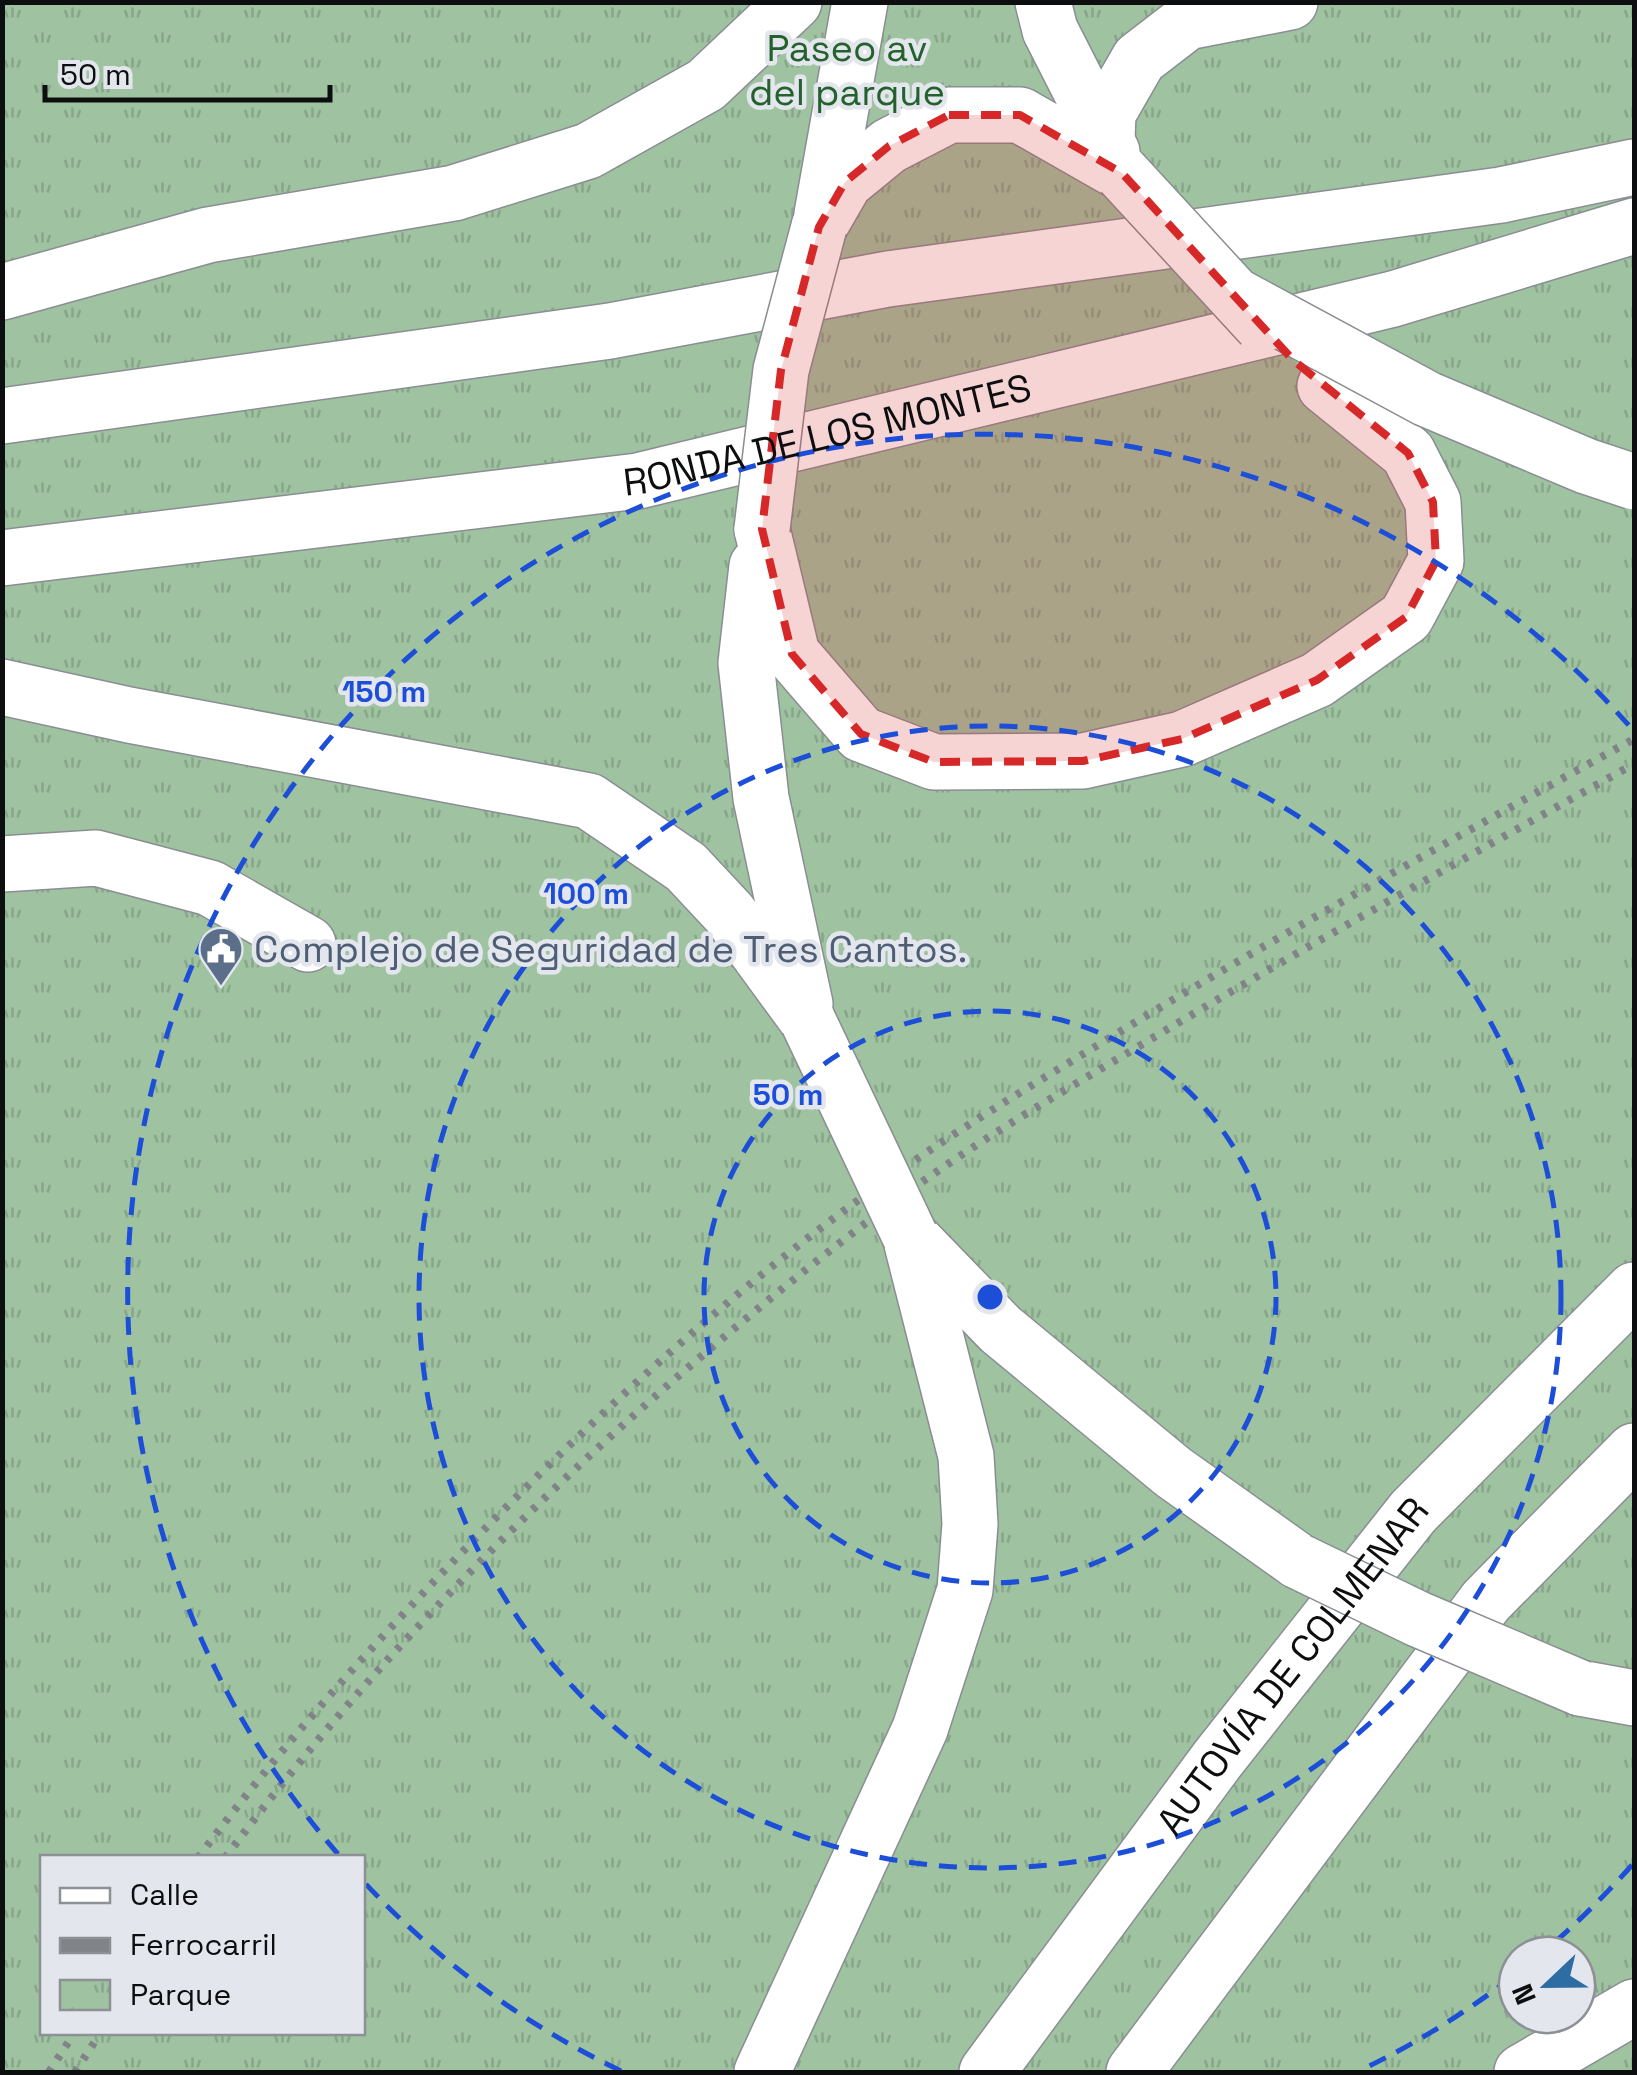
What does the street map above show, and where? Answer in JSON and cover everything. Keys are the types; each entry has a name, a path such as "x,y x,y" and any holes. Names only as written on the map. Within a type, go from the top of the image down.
{"main road":[{"path":"2,292 208,236 454,193 588,151 706,85 794,2"},
{"path":"808,1021 761,798 746,664 780,370 819,227 860,2"},
{"path":"762,529 792,654 861,734 934,762 1083,761 1182,738 1318,680 1406,616 1436,561 1433,502 1408,452 1293,360 1114,157 1050,30 1043,2"},
{"path":"1114,157 1108,113 1139,60 1186,22 1290,2"},
{"path":"819,227 845,182 889,146 949,115 1020,115 1114,157"},
{"path":"1501,195 1634,143"},
{"path":"2,416 610,331 888,279 1501,195 1634,167"},
{"name":"RONDA DE LOS MONTES","path":"2,558 638,480 1393,299 1634,226"},
{"path":"1238,297 1427,399 1586,466 1634,482"},
{"path":"2,687 129,716 589,801 686,867 729,913 808,1021 910,1236 966,1456 970,1524 965,1590 920,1729 762,2072"},
{"path":"2,864 96,858 210,888 308,944"},
{"path":"910,1236 1000,1328 1173,1472 1298,1561 1418,1619 1580,1688 1634,1698"},
{"name":"AUTOVÍA DE COLMENAR","path":"987,2072 1217,1760 1413,1512 1634,1290"},
{"path":"1134,2072 1486,1601 1634,1451"},
{"path":"1522,2072 1634,2006"}],"highlighted area":[{"path":"949,115 1020,115 1122,173 1293,360 1408,453 1433,502 1436,561 1406,617 1317,680 1182,739 1083,761 934,762 861,734 792,654 762,529 781,370 819,227 845,182 889,146"}],"green space":[{"name":"Paseo av del parque","path":"3,3 1634,3 1634,2072 3,2072"}],"railway":[{"path":"200,1855 329,1696 470,1544 660,1361 811,1235 927,1152 1121,1031 1634,739"},
{"path":"227,1855 333,1722 511,1530 639,1411 834,1248 934,1173 1050,1099 1319,941 1634,764"},
{"path":"49,2072 73,2035"},
{"path":"75,2072 99,2035"}],"place":[{"name":"Complejo de Seguridad de Tres Cantos.","path":"221,987"}]}
